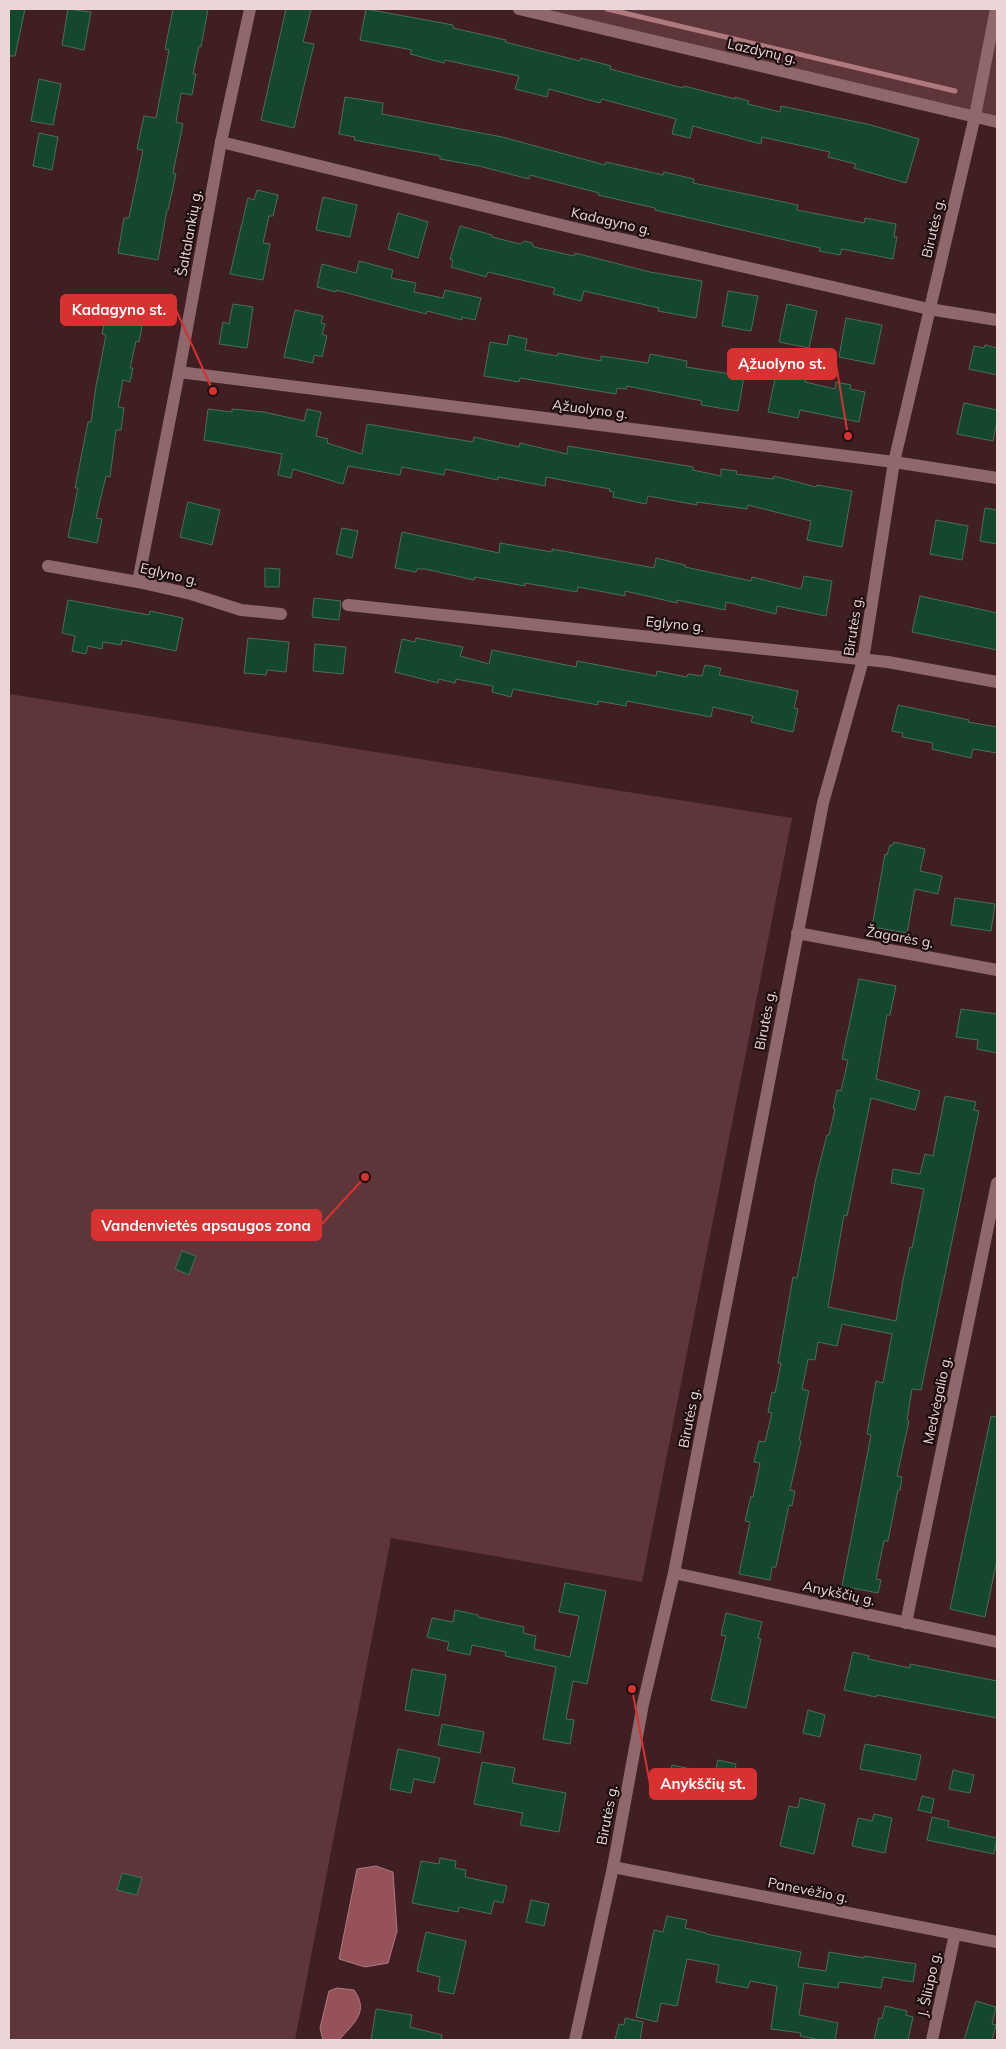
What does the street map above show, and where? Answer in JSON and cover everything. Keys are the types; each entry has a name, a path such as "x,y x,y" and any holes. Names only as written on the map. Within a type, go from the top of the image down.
{"street":[{"name":"Šaltalankių g.","path":"138,582 221,142 250,9"},
{"name":"Lazdynų g.","path":"519,9 997,122"},
{"name":"Birutės g.","path":"576,2040 613,1867 644,1704 674,1574 823,803 864,660 894,462 975,116 996,9"},
{"name":"Kadagyno g.","path":"221,142 568,227 929,309 997,320"},
{"name":"Ąžuolyno g.","path":"179,372 894,462 997,478"},
{"name":"Eglyno g.","path":"48,566 138,582 191,594 241,610 282,614"},
{"name":"Eglyno g.","path":"348,605 864,660 997,682"},
{"name":"Žagarės g.","path":"797,933 997,970"},
{"name":"Medvėgalio g.","path":"906,1623 997,1183"},
{"name":"Anykščių g.","path":"674,1574 997,1642"},
{"name":"Panevėžio g.","path":"613,1867 997,1942"},
{"name":"J. Šliūpo g.","path":"932,2040 955,1934"}],"shaded area":[{"path":"538,9 997,9 997,122"},
{"path":"9,694 792,818 642,1582 391,1538 295,2040 9,2040"},
{"path":"376,1866 393,1872 397,1931 388,1963 365,1967 339,1959 357,1869"},
{"path":"337,1988 354,1990 359,1998 360,2011 354,2023 339,2040 323,2040 320,2028 329,1991"}],"building":[{"path":"9,9 25,9 15,56 9,56"},
{"path":"68,9 91,12 84,50 62,45"},
{"path":"173,9 208,9 201,47 199,46 193,74 196,74 192,95 181,93 176,122 183,124 173,173 176,174 158,260 118,253 124,218 129,218 143,150 137,149 144,116 156,118 169,50 165,49"},
{"path":"286,9 311,9 303,42 314,44 294,128 261,120"},
{"path":"366,9 453,25 453,28 506,40 505,42 580,61 581,58 611,66 610,69 683,88 684,86 735,99 735,97 749,101 748,104 780,112 781,106 871,125 919,139 906,183 854,168 856,164 828,157 830,152 762,137 761,144 693,126 690,138 672,134 676,119 602,99 600,103 549,89 547,97 515,89 519,76 445,60 444,63 410,54 412,50 360,40"},
{"path":"39,79 61,84 53,125 31,121"},
{"path":"345,97 383,103 382,114 502,137 605,165 606,162 663,175 664,172 694,179 693,183 798,205 797,210 864,223 865,218 896,224 894,237 897,237 893,259 842,249 840,255 819,251 820,248 655,210 655,208 598,195 599,193 530,175 529,179 479,166 440,159 440,156 354,140 355,137 339,134"},
{"path":"39,133 58,137 52,170 33,166"},
{"path":"257,190 278,195 273,216 269,216 263,243 270,244 263,280 230,274 248,198 254,200"},
{"path":"323,197 357,205 350,237 316,230"},
{"path":"398,213 428,222 418,258 388,249"},
{"path":"460,226 520,244 525,241 532,243 534,247 574,256 575,253 650,272 702,281 696,318 658,311 659,308 584,291 581,301 553,294 555,288 488,272 486,277 451,267 453,260 450,259"},
{"path":"359,261 393,270 391,278 416,283 414,292 443,298 445,290 481,298 475,320 462,317 462,320 427,311 426,314 336,290 336,292 317,287 322,264 356,273"},
{"path":"728,291 758,296 751,331 722,326"},
{"path":"109,299 146,306 139,342 136,341 130,368 133,368 130,382 123,380 118,407 124,408 121,430 116,430 110,477 106,476 96,518 102,519 97,543 68,537 78,488 75,488 88,422 91,422 106,335 102,334"},
{"path":"233,304 253,307 247,348 219,344 223,322 229,324"},
{"path":"787,304 817,311 809,348 779,342"},
{"path":"295,310 323,316 321,323 325,324 322,334 327,336 322,357 314,355 313,363 284,357"},
{"path":"846,318 882,325 874,364 839,357"},
{"path":"509,335 527,339 525,350 557,356 558,353 601,361 601,356 648,363 650,354 687,361 686,367 744,376 738,411 701,405 702,401 627,386 626,389 617,388 616,394 520,378 519,382 484,376 490,342 507,345"},
{"path":"985,345 997,348 997,375 969,369 974,346 984,348"},
{"path":"776,374 806,380 805,382 835,389 836,382 851,385 850,389 865,392 859,422 800,410 798,418 768,412"},
{"path":"964,403 997,410 993,441 957,434"},
{"path":"208,409 232,412 232,409 264,412 304,421 307,409 321,412 316,436 328,439 327,443 362,454 367,424 473,442 474,437 519,447 520,443 567,454 568,446 693,467 693,470 721,476 721,469 737,471 736,474 773,479 774,476 816,487 817,485 852,491 842,547 807,540 811,521 748,505 747,509 697,502 697,505 648,496 646,504 613,497 614,492 609,491 610,489 546,477 545,486 498,477 498,480 445,469 444,475 402,467 400,475 348,466 343,484 293,469 291,478 278,475 282,454 204,440"},
{"path":"188,502 220,510 212,545 180,537"},
{"path":"985,508 997,510 997,544 980,541"},
{"path":"936,520 968,526 962,560 930,554"},
{"path":"342,528 358,531 352,558 336,554"},
{"path":"402,532 499,553 500,543 552,552 552,549 654,568 656,558 685,565 685,567 751,581 752,577 801,589 804,576 832,581 826,616 777,606 776,614 726,602 725,610 677,600 677,603 625,591 625,596 578,587 577,592 525,583 525,586 475,577 474,580 425,569 417,569 416,572 395,568"},
{"path":"265,568 280,569 279,587 265,587"},
{"path":"920,596 997,613 997,650 912,632"},
{"path":"314,598 341,601 339,620 312,617"},
{"path":"68,600 149,615 150,611 183,618 176,651 122,640 121,645 103,642 102,649 88,646 86,654 72,651 75,636 62,633"},
{"path":"248,638 289,642 286,672 267,670 266,675 244,673"},
{"path":"416,638 463,647 460,656 489,664 492,650 576,667 577,661 656,676 657,671 687,677 688,674 702,676 705,665 721,668 719,675 798,691 794,708 798,709 793,732 751,722 753,716 713,707 711,717 627,701 626,706 598,701 598,705 513,689 511,697 492,692 493,686 456,679 455,683 439,679 438,683 395,672 402,639 415,642"},
{"path":"315,644 346,647 343,674 313,671"},
{"path":"898,705 997,727 997,753 973,749 971,758 932,749 933,743 902,737 903,733 892,731"},
{"path":"894,842 925,849 920,871 942,876 938,894 915,889 907,933 872,927 885,854 887,855 890,845 893,845"},
{"path":"955,898 995,904 991,931 951,925"},
{"path":"859,979 896,986 890,1015 887,1015 876,1079 920,1091 915,1110 871,1098 847,1216 844,1215 828,1307 896,1321 910,1247 912,1248 924,1189 891,1183 893,1169 920,1174 925,1154 933,1156 945,1096 976,1102 974,1110 979,1111 921,1390 912,1389 907,1420 909,1421 897,1476 902,1477 900,1490 898,1490 888,1541 884,1541 876,1579 881,1580 878,1593 842,1586 871,1435 867,1434 876,1381 883,1383 892,1334 842,1324 837,1346 818,1342 815,1360 808,1359 802,1389 809,1391 799,1440 801,1441 790,1490 795,1491 792,1506 789,1505 776,1567 772,1567 770,1580 739,1574 750,1522 745,1521 751,1496 753,1497 760,1463 754,1462 759,1441 765,1442 772,1413 768,1412 772,1392 775,1393 781,1363 778,1363 793,1277 797,1278 816,1178 827,1135 829,1135 837,1090 841,1091 848,1060 842,1059"},
{"path":"961,1009 997,1014 997,1053 977,1049 978,1040 956,1037"},
{"path":"182,1251 196,1256 189,1275 175,1269"},
{"path":"991,1416 997,1417 997,1560 985,1617 950,1609"},
{"path":"565,1583 606,1591 587,1684 573,1681 566,1719 574,1720 570,1744 543,1739 556,1667 505,1656 506,1652 472,1645 470,1655 447,1650 449,1642 427,1637 432,1618 453,1622 455,1610 524,1627 523,1633 536,1636 534,1649 570,1657 579,1616 559,1612"},
{"path":"726,1613 762,1622 758,1638 761,1639 746,1708 711,1700 726,1636 721,1635"},
{"path":"853,1652 869,1656 868,1659 910,1668 910,1664 997,1681 997,1718 844,1690"},
{"path":"412,1669 446,1675 439,1716 405,1710"},
{"path":"808,1710 825,1715 820,1737 803,1733"},
{"path":"442,1724 484,1732 480,1753 438,1745"},
{"path":"865,1744 921,1755 916,1780 860,1769"},
{"path":"398,1749 440,1758 434,1783 414,1779 411,1793 390,1789"},
{"path":"718,1760 736,1764 731,1792 690,1785 688,1796 667,1792 672,1765 715,1774"},
{"path":"482,1762 515,1768 512,1783 566,1793 559,1832 520,1825 523,1813 474,1804"},
{"path":"953,1770 974,1775 970,1793 949,1789"},
{"path":"922,1796 934,1799 931,1813 918,1810"},
{"path":"800,1798 825,1804 814,1854 780,1846 789,1806 798,1808"},
{"path":"874,1814 892,1818 885,1853 852,1846 858,1818 872,1821"},
{"path":"932,1817 949,1821 948,1827 997,1838 994,1854 927,1840"},
{"path":"440,1858 456,1861 455,1868 466,1870 465,1877 507,1886 503,1903 494,1901 491,1914 459,1907 458,1912 412,1903 421,1861 439,1864"},
{"path":"122,1873 142,1878 137,1895 117,1890"},
{"path":"531,1900 549,1904 544,1926 526,1922"},
{"path":"667,1916 687,1920 685,1928 706,1934 801,1952 798,1967 826,1971 829,1952 916,1964 913,1982 883,1977 881,1988 839,1982 838,1988 804,1983 799,2015 838,2023 835,2040 821,2040 800,2036 801,2033 771,2029 777,1986 750,1981 748,1988 716,1982 719,1965 687,1959 677,2006 661,2003 657,2022 636,2017 654,1930 663,1932"},
{"path":"426,1932 466,1941 454,1994 438,1991 440,1977 417,1971"},
{"path":"976,2001 996,2007 992,2024 996,2025 992,2040 964,2040"},
{"path":"885,2006 907,2011 906,2015 913,2017 908,2040 874,2040 879,2018 882,2018"},
{"path":"376,2009 412,2015 410,2027 442,2035 441,2040 371,2040"},
{"path":"625,2018 643,2022 640,2040 615,2040 619,2024 624,2025"}],"waterway":[{"path":"607,9 955,91"}],"place":[{"name":"Kadagyno st.","path":"213,391"},
{"name":"Ąžuolyno st.","path":"848,436"},
{"name":"Vandenvietės apsaugos zona","path":"365,1177"},
{"name":"Anykščių st.","path":"632,1689"}]}
